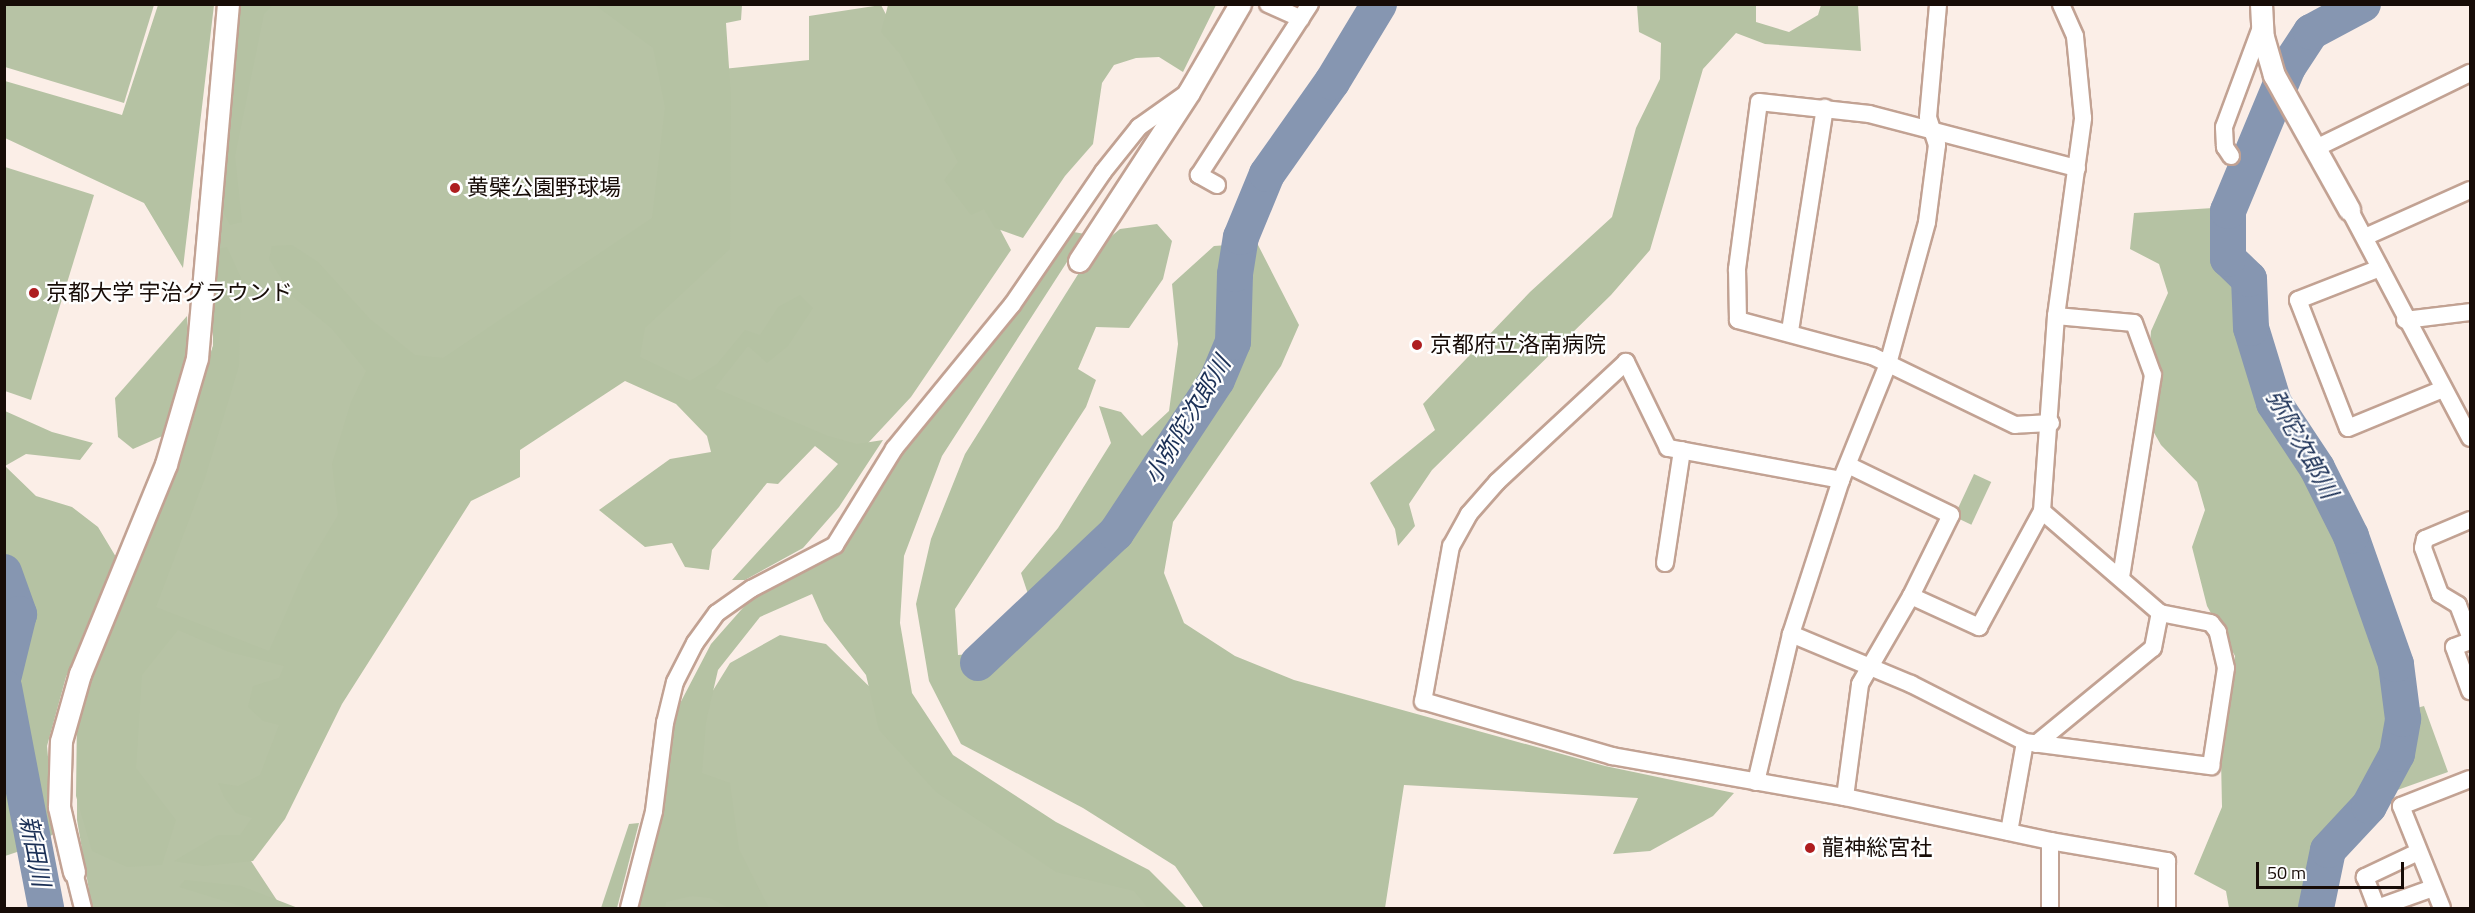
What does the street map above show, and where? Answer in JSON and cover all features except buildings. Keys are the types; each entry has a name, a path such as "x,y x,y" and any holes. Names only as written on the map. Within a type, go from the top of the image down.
{"street":[{"path":"82,909 59,807 61,741 80,674 166,464 197,358 228,4"},
{"path":"1079,261 1189,92 1240,4"},
{"path":"1217,185 1199,175 1305,12 1268,4"},
{"path":"1756,782 1791,634 1846,473 1888,364 1927,222 1937,145 1928,117 1938,4"},
{"path":"1911,596 1979,627 2042,511 2051,423 2055,316 2083,118 2075,36 2061,4"},
{"path":"2262,15 2268,59 2301,127 2365,237 2405,320 2470,438"},
{"path":"2231,156 2225,147 2224,127 2262,15"},
{"path":"2314,149 2470,73"},
{"path":"629,909 654,811 665,723 675,682 695,643 717,613 751,589 835,545 894,448 1012,305 1110,163 1139,127 1189,92"},
{"path":"2051,423 2015,425 1860,351 1790,331 1738,320 1737,269 1759,102 1869,114 2077,168"},
{"path":"1790,331 1825,108"},
{"path":"2365,237 2470,190"},
{"path":"2380,268 2298,300 2348,428 2443,389"},
{"path":"2405,320 2470,312"},
{"path":"2055,316 2134,323 2153,375 2121,576"},
{"path":"1845,797 1860,684 1911,596 1951,515 1846,473 1668,448 1626,362 1497,482 1469,514 1451,546 1423,702 1612,756 1845,797 2050,841 2167,861 2167,909"},
{"path":"1665,563 1682,450"},
{"path":"1791,634 1869,666 2030,743 2211,766 2226,668 2224,650 2211,622 2160,613 2121,576 2042,511"},
{"path":"2470,520 2425,539 2423,548 2440,594 2457,605 2470,639 2454,647 2470,691"},
{"path":"2009,832 2030,743 2153,648 2160,613"},
{"path":"2442,909 2401,806 2470,779"},
{"path":"2050,841 2050,909"},
{"path":"2418,852 2365,877 2377,909 2433,888"}],"green space":[{"path":"888,4 1216,5 1183,72 1159,57 1136,58 1114,65 1102,83 1093,144 1065,176 1023,238 995,228 984,209 971,215 944,180 958,162 900,54 881,32"},
{"path":"4,5 154,5 124,103 5,67"},
{"path":"158,5 214,5 183,268 144,203 5,138 5,81 122,115"},
{"path":"236,5 273,5 264,14 235,156 242,222 230,225 216,198"},
{"path":"239,5 704,5 708,179 493,445 249,858 282,908 92,908 77,820 77,716 175,468 213,346 216,198"},
{"path":"595,5 742,5 741,20 726,23 731,97 730,249 645,328 640,357 690,381 717,364 745,330 760,335 778,307 800,295 813,308 788,346 767,363 748,346 715,388 828,436 857,444 883,440 839,507 803,548 745,580 732,580 838,464 815,446 778,484 767,483 712,550 709,570 685,567 672,543 645,547 599,510 670,459 711,452 707,436 676,404 625,381 520,450 520,477 471,501 342,704 285,819 253,861 203,866 174,861 218,835 240,835 252,818 236,813 224,797 218,783 238,786 260,775 279,725 263,721 248,707 253,686 279,678 284,666 229,652 178,630 142,675 136,768 176,820 162,865 127,867 92,851 76,796 77,716 175,468 213,346 213,250 227,247 241,278 239,366 205,478 156,607 269,651 304,572 338,515 332,464 351,402 366,371 332,329 292,296 269,259 272,246 292,245 318,262 370,319 415,355 443,358 652,218 665,107 653,48"},
{"path":"881,5 1011,250 911,397 855,457 615,359 723,69 809,60 809,16"},
{"path":"1637,5 1756,5 1756,22 1789,32 1818,15 1821,5 1858,5 1861,51 1765,44 1736,33 1703,69 1650,250 1611,295 1432,470 1409,504 1415,526 1398,546 1395,529 1370,483 1435,430 1423,404 1530,292 1612,217 1636,128 1660,79 1661,43 1639,32"},
{"name":"京都大学 宇治グラウンド","path":"5,167 94,195 31,400 5,391"},
{"path":"2213,208 2215,258 2239,285 2247,351 2266,421 2312,477 2363,596 2386,670 2390,737 2367,792 2323,838 2310,908 2229,908 2226,891 2194,874 2222,807 2221,759 2235,656 2207,606 2192,547 2205,510 2197,482 2161,445 2144,415 2151,331 2168,293 2159,264 2130,249 2134,213"},
{"path":"1157,224 1172,241 1163,279 1129,328 1096,327 1078,369 1096,380 1086,407 955,609 958,655 996,652 1036,618 1021,573 1058,528 1111,443 1099,406 1121,412 1142,436 1169,411 1178,344 1172,284 1214,246 1257,243 1299,325 1281,366 1173,522 1164,573 1184,623 1235,656 1294,680 1605,766 1734,793 1713,816 1650,851 1613,854 1638,798 1404,785 1385,908 1204,908 1175,866 1083,808 961,744 929,681 916,604 931,539 965,454 1092,252 1120,229"},
{"path":"1068,231 1085,234 942,456 904,556 900,623 912,693 953,755 1056,822 1149,870 1187,908 1148,908 1134,891 1056,872 936,792 879,730 866,675 824,621 812,594 760,617 718,670 706,722 702,773 730,783 739,849 769,908 729,908 710,898 692,896 666,902 665,908 637,908 675,713 711,644 756,593 815,563"},
{"path":"187,316 190,358 167,434 133,449 118,437 115,398"},
{"path":"5,411 52,432 93,443 80,460 26,454 5,466"},
{"path":"5,466 36,496 72,507 98,527 116,557 66,677 47,746 55,833 35,846 5,856"},
{"path":"1974,474 1991,482 1971,525 1954,517"},
{"path":"780,635 826,644 941,757 1168,908 651,908 691,726 730,663"},
{"path":"2424,706 2448,772 2389,793 2410,729 2410,710"},
{"path":"639,823 617,908 601,908 629,824"},
{"path":"185,880 241,886 298,908 247,908 179,887"}],"waterway":[{"name":"小弥陀次郎川","path":"978,663 1116,533 1217,380 1233,342 1235,274 1241,237 1267,174 1332,82 1379,4"},
{"name":"弥陀次郎川","path":"2316,908 2328,850 2369,806 2397,754 2403,719 2396,664 2351,536 2317,468 2274,403 2251,328 2249,279 2228,259 2228,211 2288,67 2311,32 2363,4"},
{"name":"新田川","path":"4,572 19,614 4,675"},
{"name":"新田川","path":"4,687 46,908"}],"place":[{"name":"黄檗公園野球場","path":"455,188"},
{"name":"京都大学 宇治グラウンド","path":"34,293"},
{"name":"京都府立洛南病院","path":"1417,345"},
{"name":"龍神総宮社","path":"1810,848"}]}
